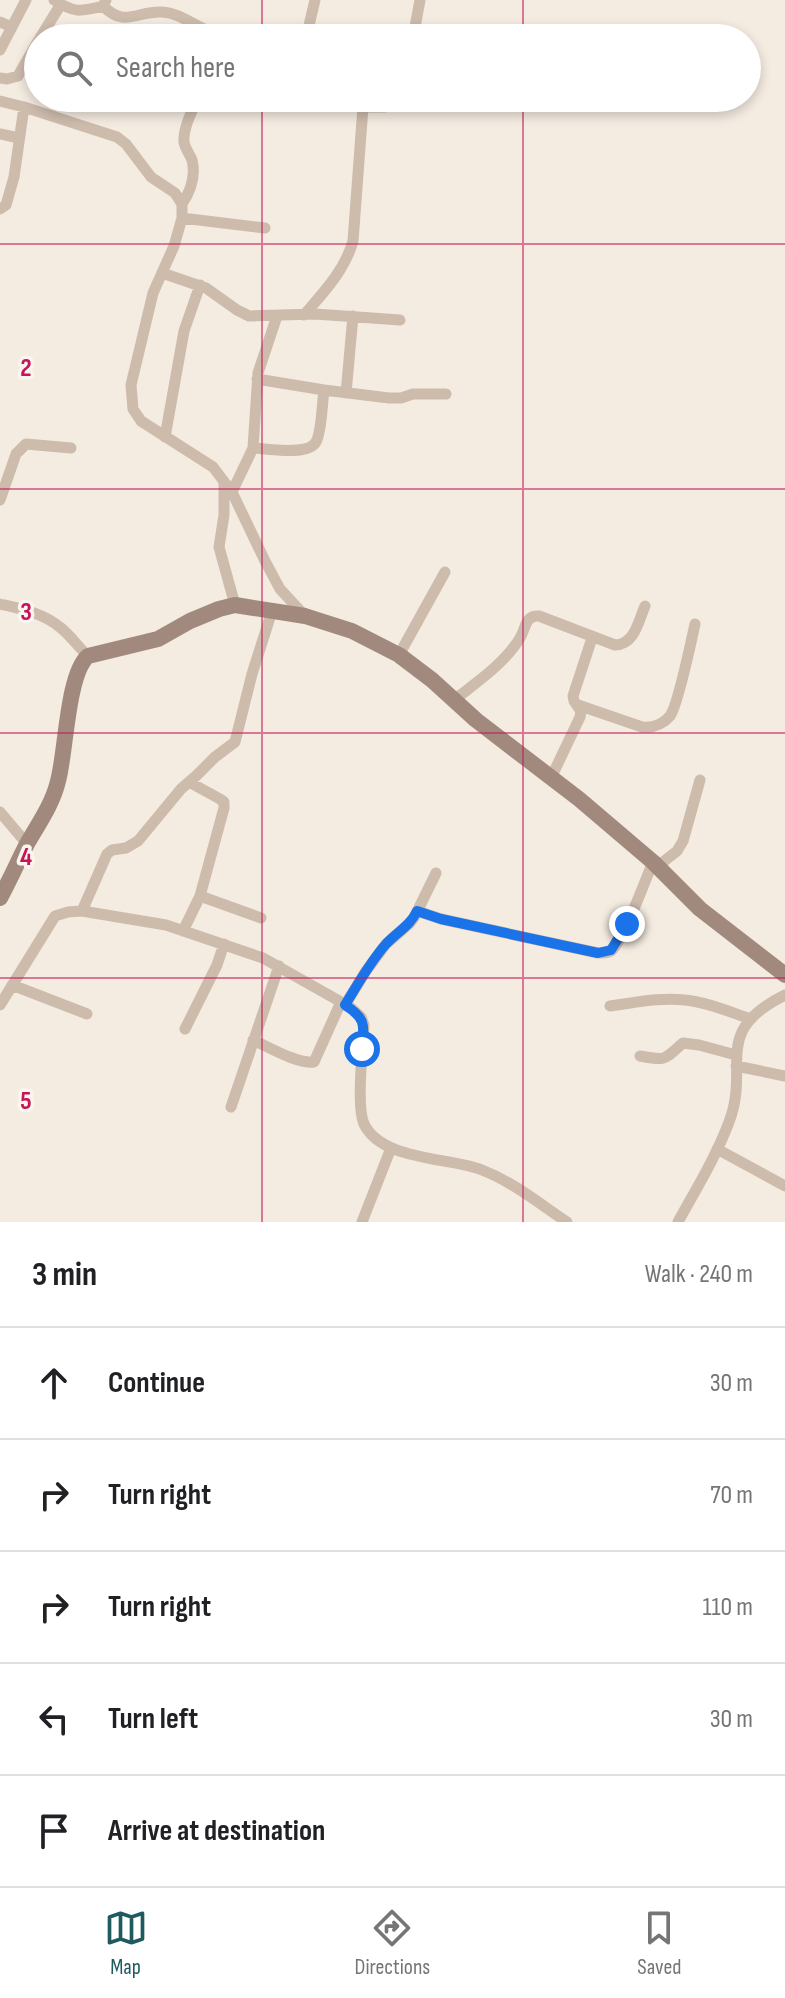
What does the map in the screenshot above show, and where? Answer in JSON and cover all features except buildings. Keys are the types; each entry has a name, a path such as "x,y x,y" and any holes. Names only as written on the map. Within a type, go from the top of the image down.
{"street":[{"path":"0,50 6,25 26,0"},
{"path":"309,24 315,0"},
{"path":"416,24 420,0"},
{"path":"47,24 58,2 74,11 85,11 104,3 110,14 118,18 153,12 172,13 196,24"},
{"path":"0,78 18,76 24,65"},
{"path":"0,101 24,107 14,177 6,205 0,209"},
{"path":"40,112 117,137 151,177 175,193 182,204 182,218 174,246 153,293 131,385 133,409 141,421 213,467 232,492 280,589 305,616"},
{"path":"182,204 192,183 192,161 184,142 192,112"},
{"path":"304,315 333,282 350,253 361,112"},
{"path":"0,134 19,138"},
{"path":"182,218 265,228"},
{"path":"162,273 200,285 249,316 353,316 400,320"},
{"path":"165,437 184,331 200,285"},
{"path":"232,492 253,448 257,379 277,316"},
{"path":"346,393 353,316"},
{"path":"257,379 389,398 446,394"},
{"path":"253,448 310,448 318,439 324,390"},
{"path":"0,500 16,454 26,444 71,448"},
{"path":"224,482 224,515 219,547 235,605"},
{"path":"399,655 445,572"},
{"path":"0,604 45,618 63,630 88,656"},
{"path":"0,898 58,784 72,695 83,661 88,656 158,639 190,621 235,605 305,616 352,631 399,655 516,752 579,799 656,864 700,909 785,975"},
{"path":"454,700 510,651 532,616 539,616 592,638 622,645 629,642 645,606"},
{"path":"82,911 107,854 138,841 174,797 235,742 272,611"},
{"path":"578,705 642,727 660,725 672,714 695,624"},
{"path":"551,778 580,717 581,711 573,696 592,638"},
{"path":"417,911 441,919 605,953 611,950 627,924 656,864 677,851 683,841 700,780"},
{"path":"183,931 200,896 224,808 224,802 220,799 189,782"},
{"path":"0,812 27,844"},
{"path":"253,1040 299,1060 314,1062 343,1003 386,944 410,923 436,873"},
{"path":"200,896 261,918"},
{"path":"0,1005 55,916 68,912 82,911 166,925 263,958 343,1003 361,1017 364,1025 360,1109 365,1126 374,1136 391,1148 413,1155 484,1170 567,1222"},
{"path":"185,1029 224,944"},
{"path":"231,1107 279,966"},
{"path":"12,985 87,1014"},
{"path":"678,1222 717,1149 734,1108 736,1047 742,1030 757,1012 785,995"},
{"path":"610,1006 681,999 751,1019"},
{"path":"640,1056 660,1060 683,1043 699,1045 736,1061 785,1076"},
{"path":"362,1222 391,1148"},
{"path":"717,1149 785,1186"}],"route":[{"path":"362,1049 364,1025 361,1017 345,1005 386,944 410,923 417,911 598,953 611,950 627,924"}]}
